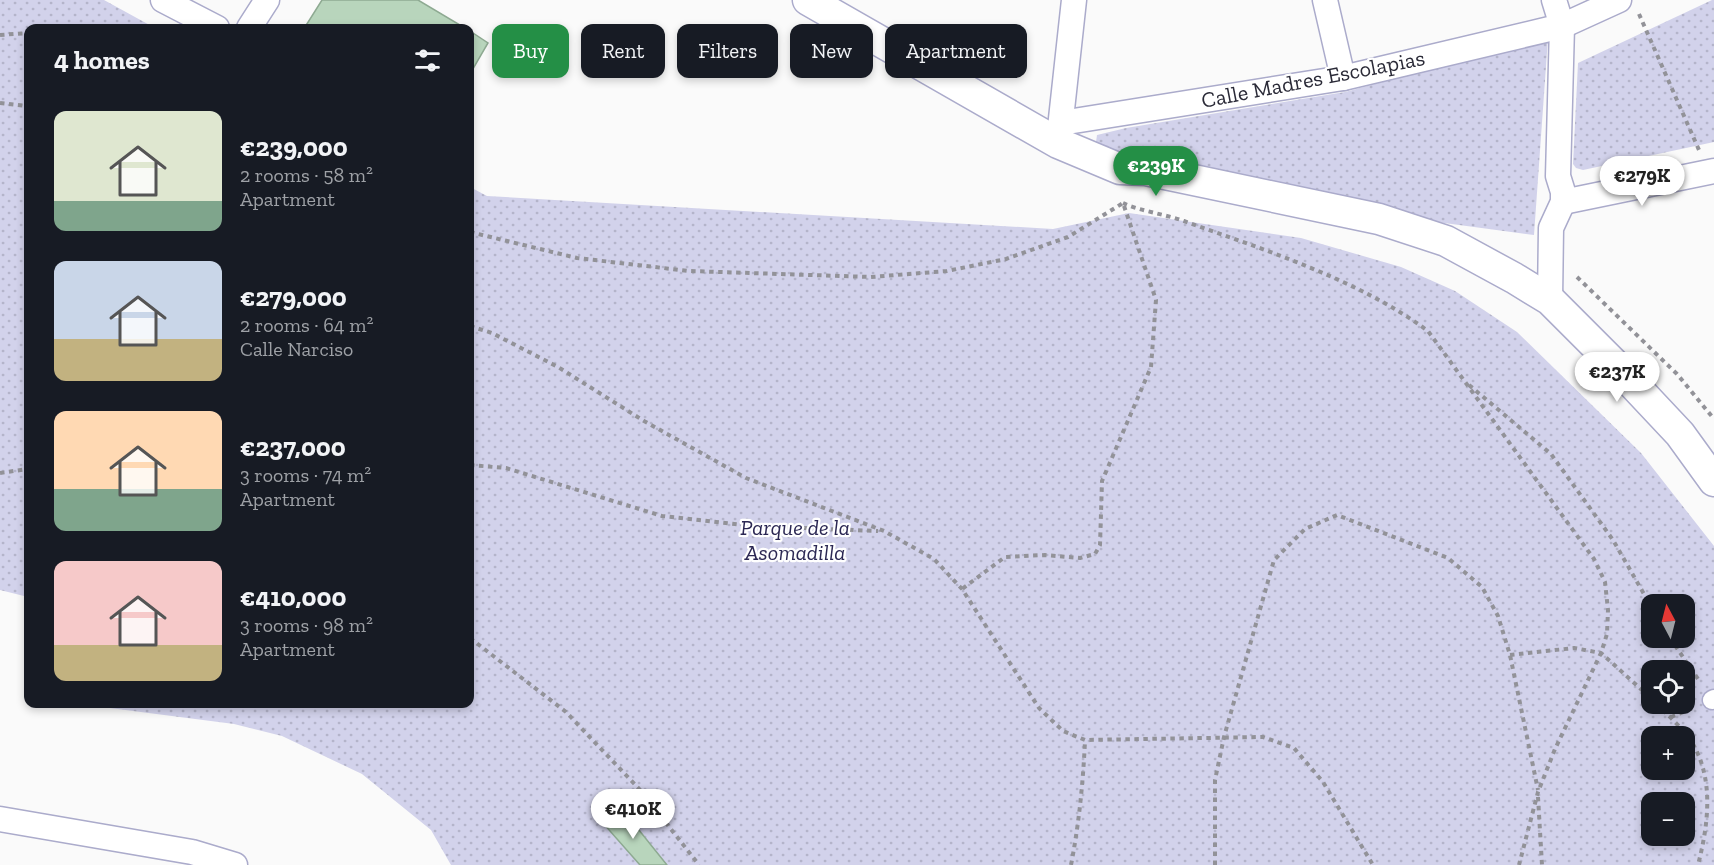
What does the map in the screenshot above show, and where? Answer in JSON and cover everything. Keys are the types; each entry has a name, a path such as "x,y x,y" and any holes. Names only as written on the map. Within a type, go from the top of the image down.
{"street":[{"path":"163,0 209,24"},
{"path":"252,24 267,0"},
{"path":"808,0 843,9 1120,169 1146,170 1379,219 1446,241 1550,300 1680,434 1714,481"},
{"path":"1060,133 1074,0"},
{"path":"1325,0 1343,78"},
{"path":"1550,300 1551,228 1563,202 1563,192 1558,176 1562,26 1554,0"},
{"name":"Calle Madres Escolapias","path":"1060,133 1343,78 1562,26 1628,5"},
{"path":"1563,202 1711,172"},
{"path":"0,819 192,852 235,865"}],"path":[{"path":"1628,5 1711,172"},
{"path":"0,35 24,33"},
{"path":"0,103 24,106"},
{"path":"962,589 1005,558 1045,555 1080,558 1095,554 1100,545 1102,481 1151,367 1156,300 1123,203 1120,169"},
{"path":"474,233 577,258 689,271 871,277 947,271 1006,259 1068,237 1123,203 1170,216 1283,256 1402,312 1428,331 1594,559 1605,582 1608,610 1607,634 1601,653 1555,748 1538,792 1519,865"},
{"path":"1576,270 1578,279 1677,374 1714,418"},
{"path":"474,327 492,333 558,367 644,421 746,478 884,531 934,559 962,589 1039,708 1063,731 1085,741 1263,737 1294,748 1323,782 1373,865"},
{"path":"1464,380 1551,454 1613,540 1644,594"},
{"path":"474,465 506,468 662,516 752,526 884,531"},
{"path":"0,473 24,470"},
{"path":"1215,865 1215,780 1224,737 1274,560 1305,529 1337,515 1448,558 1482,587 1498,616 1509,655 1538,792 1542,865"},
{"path":"474,641 566,712 642,792 699,865"},
{"path":"1509,655 1574,648 1601,653 1641,689"},
{"path":"1677,648 1713,700"},
{"path":"1668,714 1694,746 1706,779 1708,822 1698,865"},
{"path":"1071,865 1083,789 1085,741"}],"green space":[{"path":"0,0 104,0 148,24 24,24 24,596 0,590"},
{"path":"1714,0 1714,142 1583,170 1576,168 1573,164 1578,63"},
{"path":"1548,38 1534,235 1385,215 1138,162 1096,142 1097,135 1126,128 1345,92"},
{"name":"Parque de la Asomadilla","path":"474,189 487,196 1053,229 1129,213 1301,238 1401,267 1455,291 1517,332 1641,453 1714,546 1714,865 451,865 431,830 362,774 282,736 234,724 110,708 474,708"}],"building":[{"path":"322,0 418,0 458,24 307,24"},
{"path":"474,34 488,43 474,67"},
{"path":"622,809 667,865 640,865 602,822"}]}
